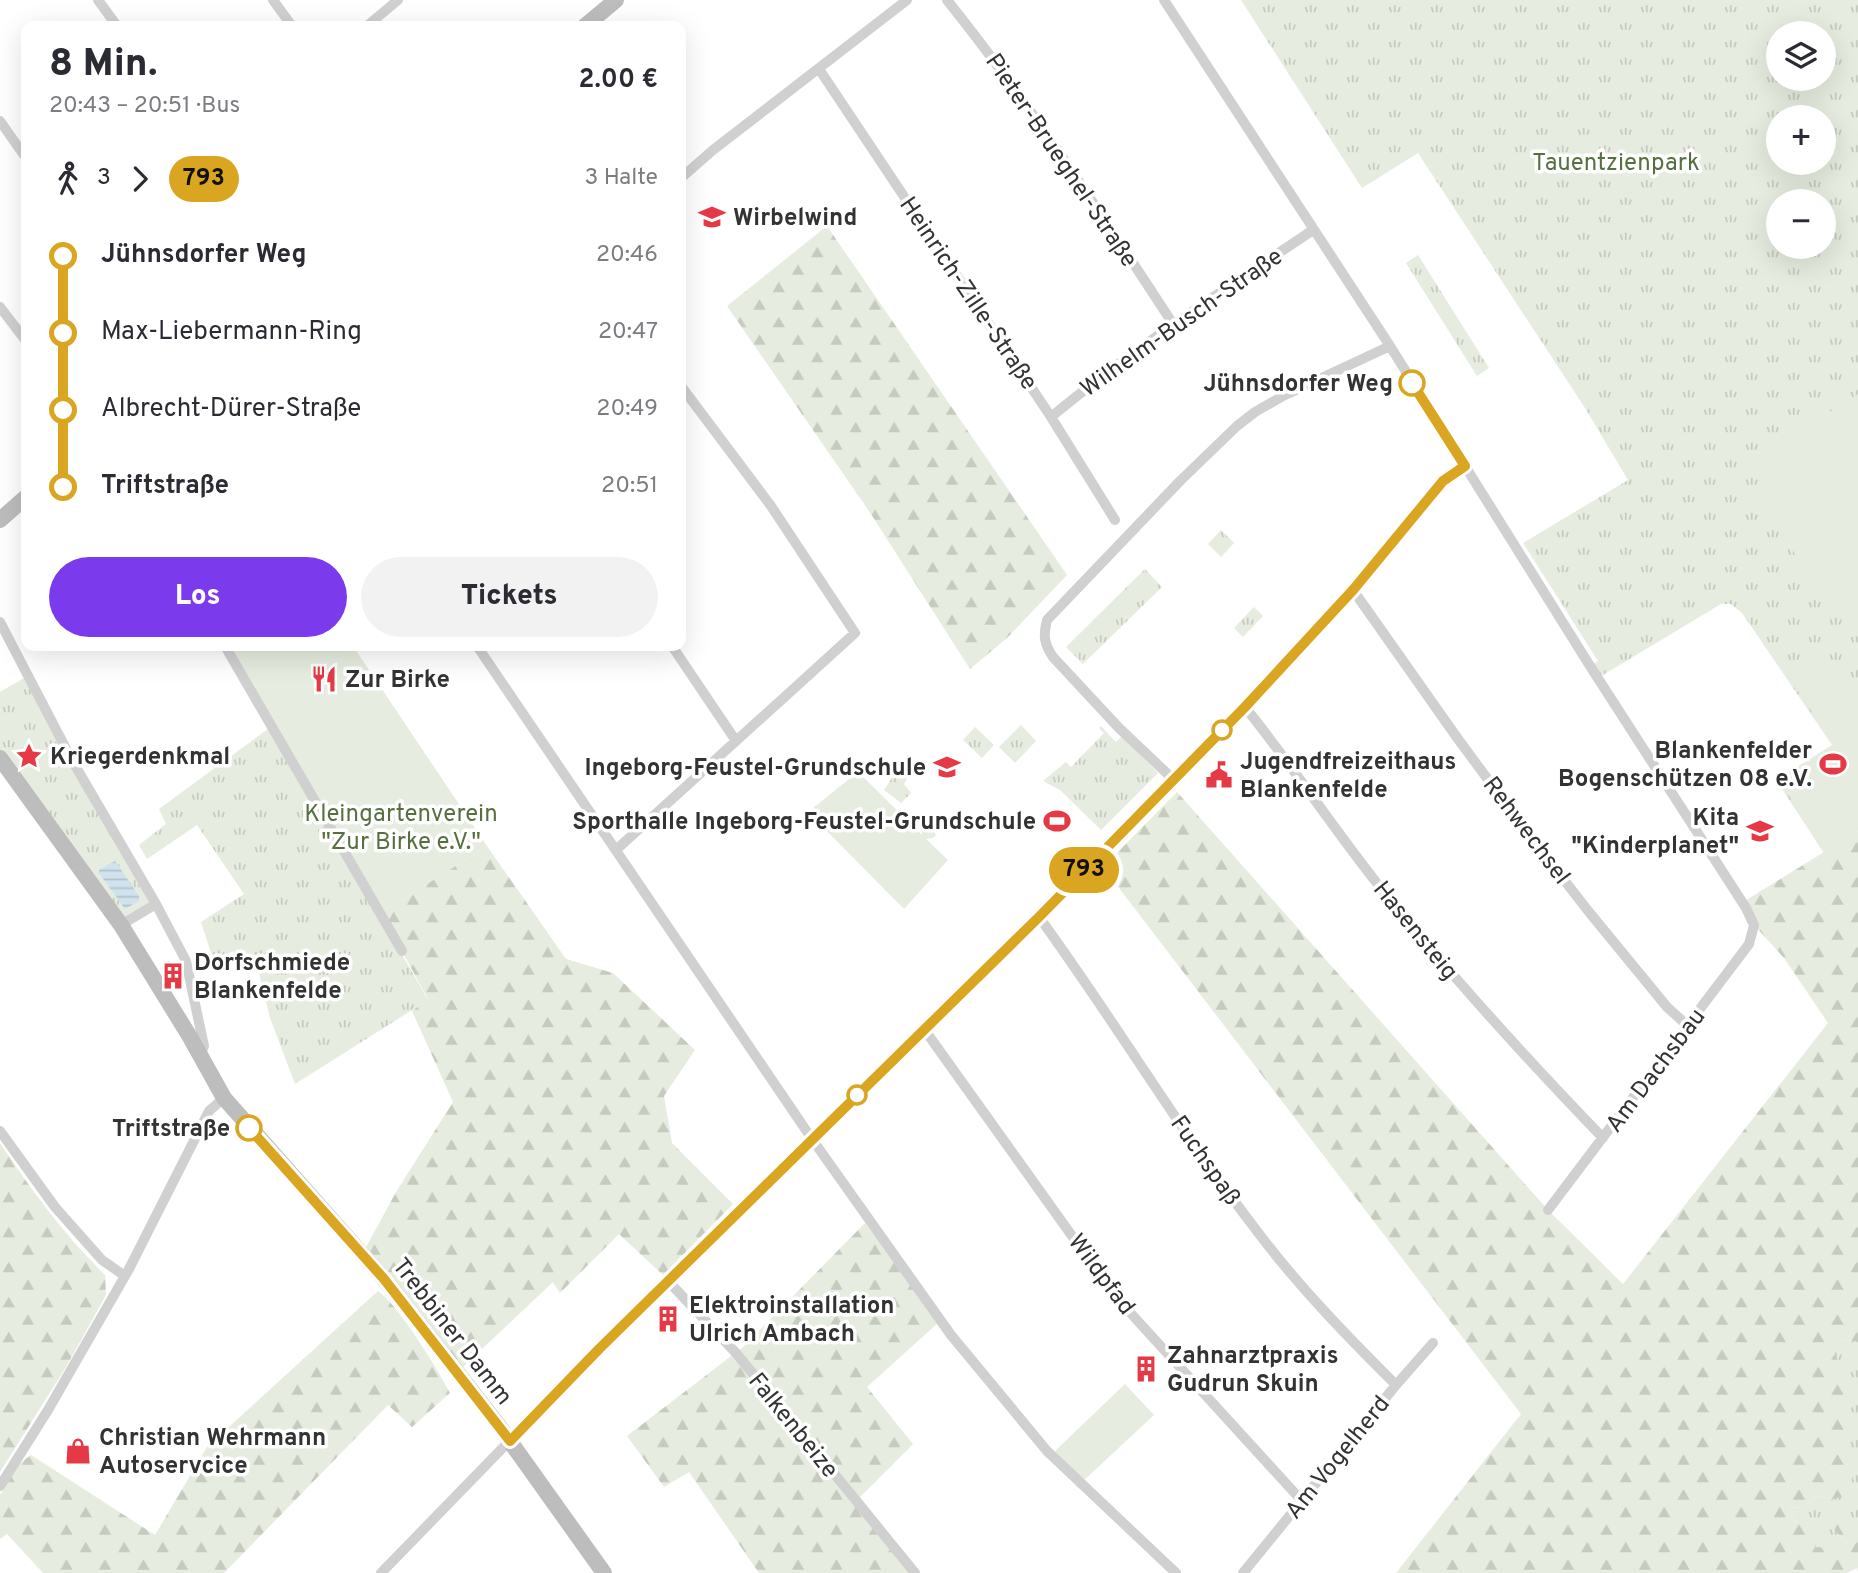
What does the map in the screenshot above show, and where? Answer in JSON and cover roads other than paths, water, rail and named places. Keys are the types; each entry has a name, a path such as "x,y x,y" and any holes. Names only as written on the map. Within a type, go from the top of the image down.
{"main road":[{"path":"591,21 614,0"},
{"path":"0,520 21,501"},
{"name":"Trebbiner Damm","path":"0,758 121,925 224,1098 384,1279 510,1441 604,1573"}],"street":[{"path":"98,0 113,21"},
{"path":"272,0 288,21"},
{"path":"372,21 398,0"},
{"path":"686,174 907,0"},
{"name":"Pieter-Brueghel-Straße","path":"947,0 984,45 1173,324"},
{"path":"381,1573 668,1281 1039,917 1245,707 1353,590 1443,481 1465,466 1390,346 1164,0"},
{"name":"Heinrich-Zille-Straße","path":"819,69 1051,417 1115,520"},
{"path":"0,121 21,151"},
{"name":"Wilhelm-Busch-Straße","path":"1051,417 1173,324 1313,230"},
{"path":"0,307 21,334"},
{"path":"1172,779 1119,728 1053,657 1046,647 1044,633 1047,620 1237,426 1283,396 1390,346"},
{"path":"617,849 855,633 771,506 686,393"},
{"name":"Am Dachsbau","path":"1465,466 1746,908 1754,925 1749,944 1548,1210"},
{"name":"Rehwechsel","path":"1353,590 1529,835 1667,1007 1688,1026"},
{"path":"0,622 73,762 186,961 204,1046 200,1055"},
{"path":"228,651 402,951"},
{"path":"480,651 812,1139 951,1335 1000,1396 1077,1481 1176,1573"},
{"path":"675,651 736,741"},
{"name":"Hasensteig","path":"1245,707 1377,883 1451,973 1505,1036 1603,1138"},
{"path":"121,925 156,904"},
{"name":"Fuchspaß","path":"1039,917 1261,1237 1316,1303 1396,1385"},
{"name":"Wildpfad","path":"924,1029 1115,1296 1302,1502"},
{"path":"0,1486 48,1410 125,1276 209,1111 224,1098"},
{"path":"0,1131 55,1207 102,1260 125,1276"},
{"name":"Falkenbeize","path":"668,1281 736,1353 915,1573"},
{"name":"Am Vogelherd","path":"1243,1573 1433,1343"}],"water":[{"path":"115,861 139,896 139,901 125,909 99,873 99,870"}],"place":[{"name":"Wirbelwind","path":"712,217"},
{"name":"Jühnsdorfer Weg","path":"1412,383"},
{"name":"Zur Birke","path":"324,679"},
{"name":"Kriegerdenkmal","path":"29,756"},
{"name":"Blankenfelder Bogenschützen 08 e.V.","path":"1833,764"},
{"name":"Ingeborg-Feustel-Grundschule","path":"947,767"},
{"name":"Jugendfreizeithaus Blankenfelde","path":"1219,775"},
{"name":"Sporthalle Ingeborg-Feustel-Grundschule","path":"1057,821"},
{"name":"Kita \"Kinderplanet\"","path":"1760,831"},
{"name":"Dorfschmiede Blankenfelde","path":"173,976"},
{"name":"Triftstraße","path":"249,1128"},
{"name":"Elektroinstallation Ulrich Ambach","path":"668,1319"},
{"name":"Zahnarztpraxis Gudrun Skuin","path":"1146,1369"},
{"name":"Christian Wehrmann Autoservcice","path":"78,1451"}],"park label":[{"name":"Tauentzienpark","path":"1616,162"},
{"name":"Kleingartenverein \"Zur Birke e.V.\"","path":"401,827"}]}
